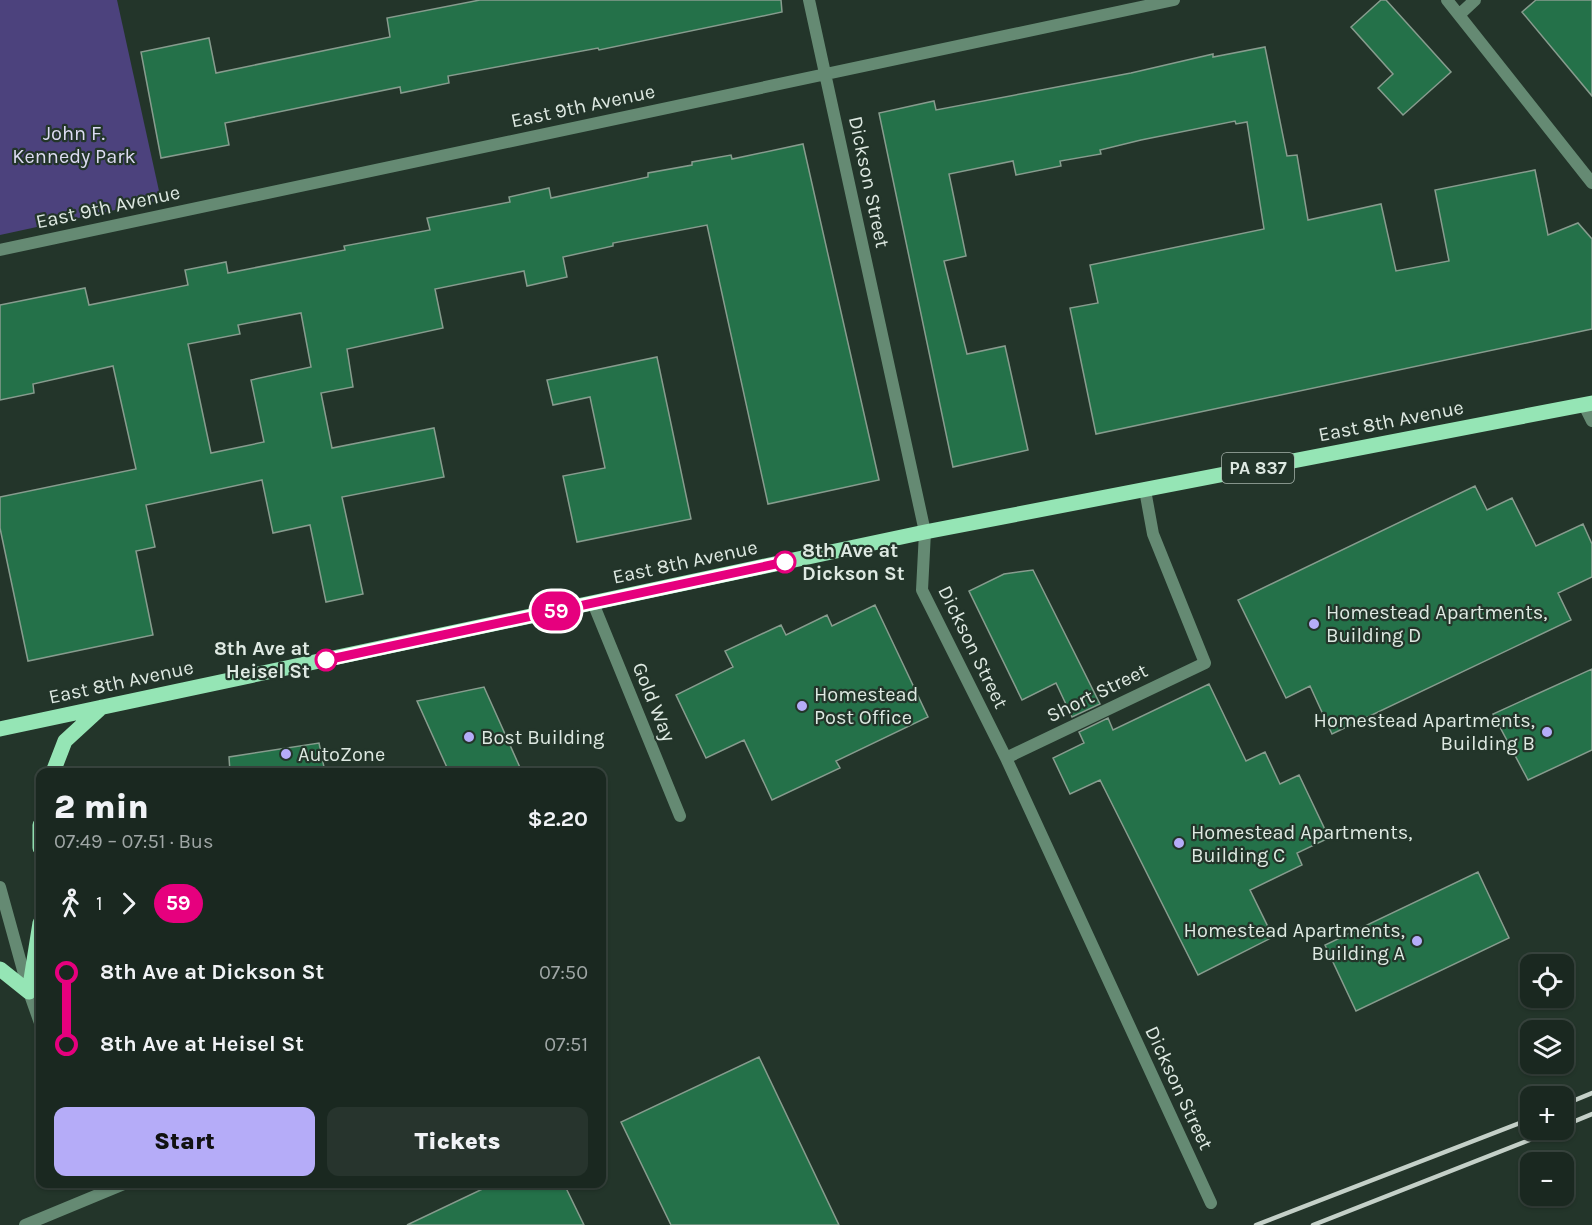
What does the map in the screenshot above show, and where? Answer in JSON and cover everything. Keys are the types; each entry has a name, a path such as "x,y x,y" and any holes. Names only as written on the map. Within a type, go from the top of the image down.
{"main road":[{"name":"East 8th Avenue","path":"0,729 925,532 1588,404"},
{"path":"55,768 65,741 103,707"},
{"path":"0,969 29,992 36,948"}],"street":[{"name":"Dickson Street","path":"809,0 925,532 922,590 1006,758 1211,1203"},
{"name":"East 9th Avenue","path":"0,249 1174,0"},
{"path":"1447,0 1592,183"},
{"path":"1460,14 1475,0"},
{"path":"1588,404 1592,421"},
{"name":"Short Street","path":"1006,758 1205,663 1153,534 1145,490"},
{"name":"Gold Way","path":"592,603 680,816"},
{"path":"0,887 36,1012"},
{"path":"25,1225 110,1188"}],"green space":[{"name":"John F. Kennedy Park","path":"0,0 117,0 161,200 0,235"}],"building":[{"path":"480,0 781,0 782,12 599,50 598,48 448,76 449,83 401,93 400,87 225,123 229,145 161,158 141,52 209,38 216,73 390,37 387,18"},
{"path":"1381,0 1386,0 1451,72 1403,115 1378,88 1393,74 1351,27"},
{"path":"1536,0 1592,0 1592,96 1522,12"},
{"path":"1265,47 1287,156 1297,155 1308,220 1381,204 1396,271 1449,261 1435,190 1535,170 1548,235 1578,223 1592,239 1592,329 1096,434 1070,308 1098,303 1090,265 1264,229 1247,122 1236,124 1235,121 1141,140 1100,150 1101,154 1060,161 1061,166 1016,175 1013,161 949,174 966,256 944,261 967,354 1005,346 1028,450 953,467 879,113 934,101 936,110 1131,73 1213,54 1213,57"},
{"path":"803,144 879,480 768,504 707,225 613,243 613,246 563,257 567,277 527,286 524,271 435,289 443,328 347,349 353,387 321,393 332,448 434,428 444,477 342,497 363,594 326,602 310,525 273,533 262,480 146,505 155,547 136,551 153,635 28,661 0,528 0,497 136,469 113,366 33,384 34,393 0,400 0,305 85,288 89,305 188,285 185,270 226,262 228,273 345,250 344,246 430,230 427,218 510,202 509,197 549,188 551,198 648,177 648,173 692,165 692,162 731,155 732,159","holes":["301,313 311,367 251,380 264,442 211,453 188,344 240,334 238,325"]},
{"path":"657,357 691,519 577,542 563,476 605,468 590,397 553,405 547,380"},
{"path":"1475,486 1487,510 1512,498 1536,546 1583,524 1592,544 1592,577 1558,593 1571,620 1332,734 1310,686 1286,698 1238,600"},
{"path":"1033,570 1100,704 1072,717 1056,683 1022,700 969,591 1004,574"},
{"name":"Homestead Post Office","path":"875,605 928,717 836,761 840,768 772,800 744,740 706,758 676,695 733,667 725,651 781,625 786,635 827,615 832,626"},
{"name":"Homestead Apartments, Building B","path":"1592,669 1592,750 1528,780 1493,714"},
{"path":"1209,684 1246,761 1265,752 1280,784 1299,775 1329,838 1297,853 1302,865 1250,890 1273,937 1198,975 1100,780 1070,794 1053,758 1084,743 1079,732 1108,718 1113,730"},
{"name":"Bost Building","path":"484,687 520,768 447,768 417,701"},
{"name":"AutoZone","path":"319,743 324,768 230,768 229,757"},
{"name":"Homestead Apartments, Building A","path":"1478,872 1509,938 1356,1011 1325,945"},
{"path":"759,1057 839,1225 671,1225 621,1122"},
{"path":"485,1188 566,1188 584,1225 407,1225"}],"railway":[{"path":"1574,1100 1592,1093"},
{"path":"1574,1121 1592,1114"},
{"path":"1256,1225 1520,1123"},
{"path":"1313,1225 1530,1140"}],"bus line":[{"name":"59","path":"326,660 785,562"}],"place":[{"name":"8th Ave at Dickson St","path":"785,562"},
{"name":"Homestead Apartments, Building D","path":"1314,624"},
{"name":"8th Ave at Heisel St","path":"326,660"},
{"name":"Homestead Post Office","path":"802,706"},
{"name":"Homestead Apartments, Building B","path":"1547,732"},
{"name":"Bost Building","path":"469,737"},
{"name":"AutoZone","path":"286,754"},
{"name":"Homestead Apartments, Building C","path":"1179,843"},
{"name":"Homestead Apartments, Building A","path":"1417,941"}]}
